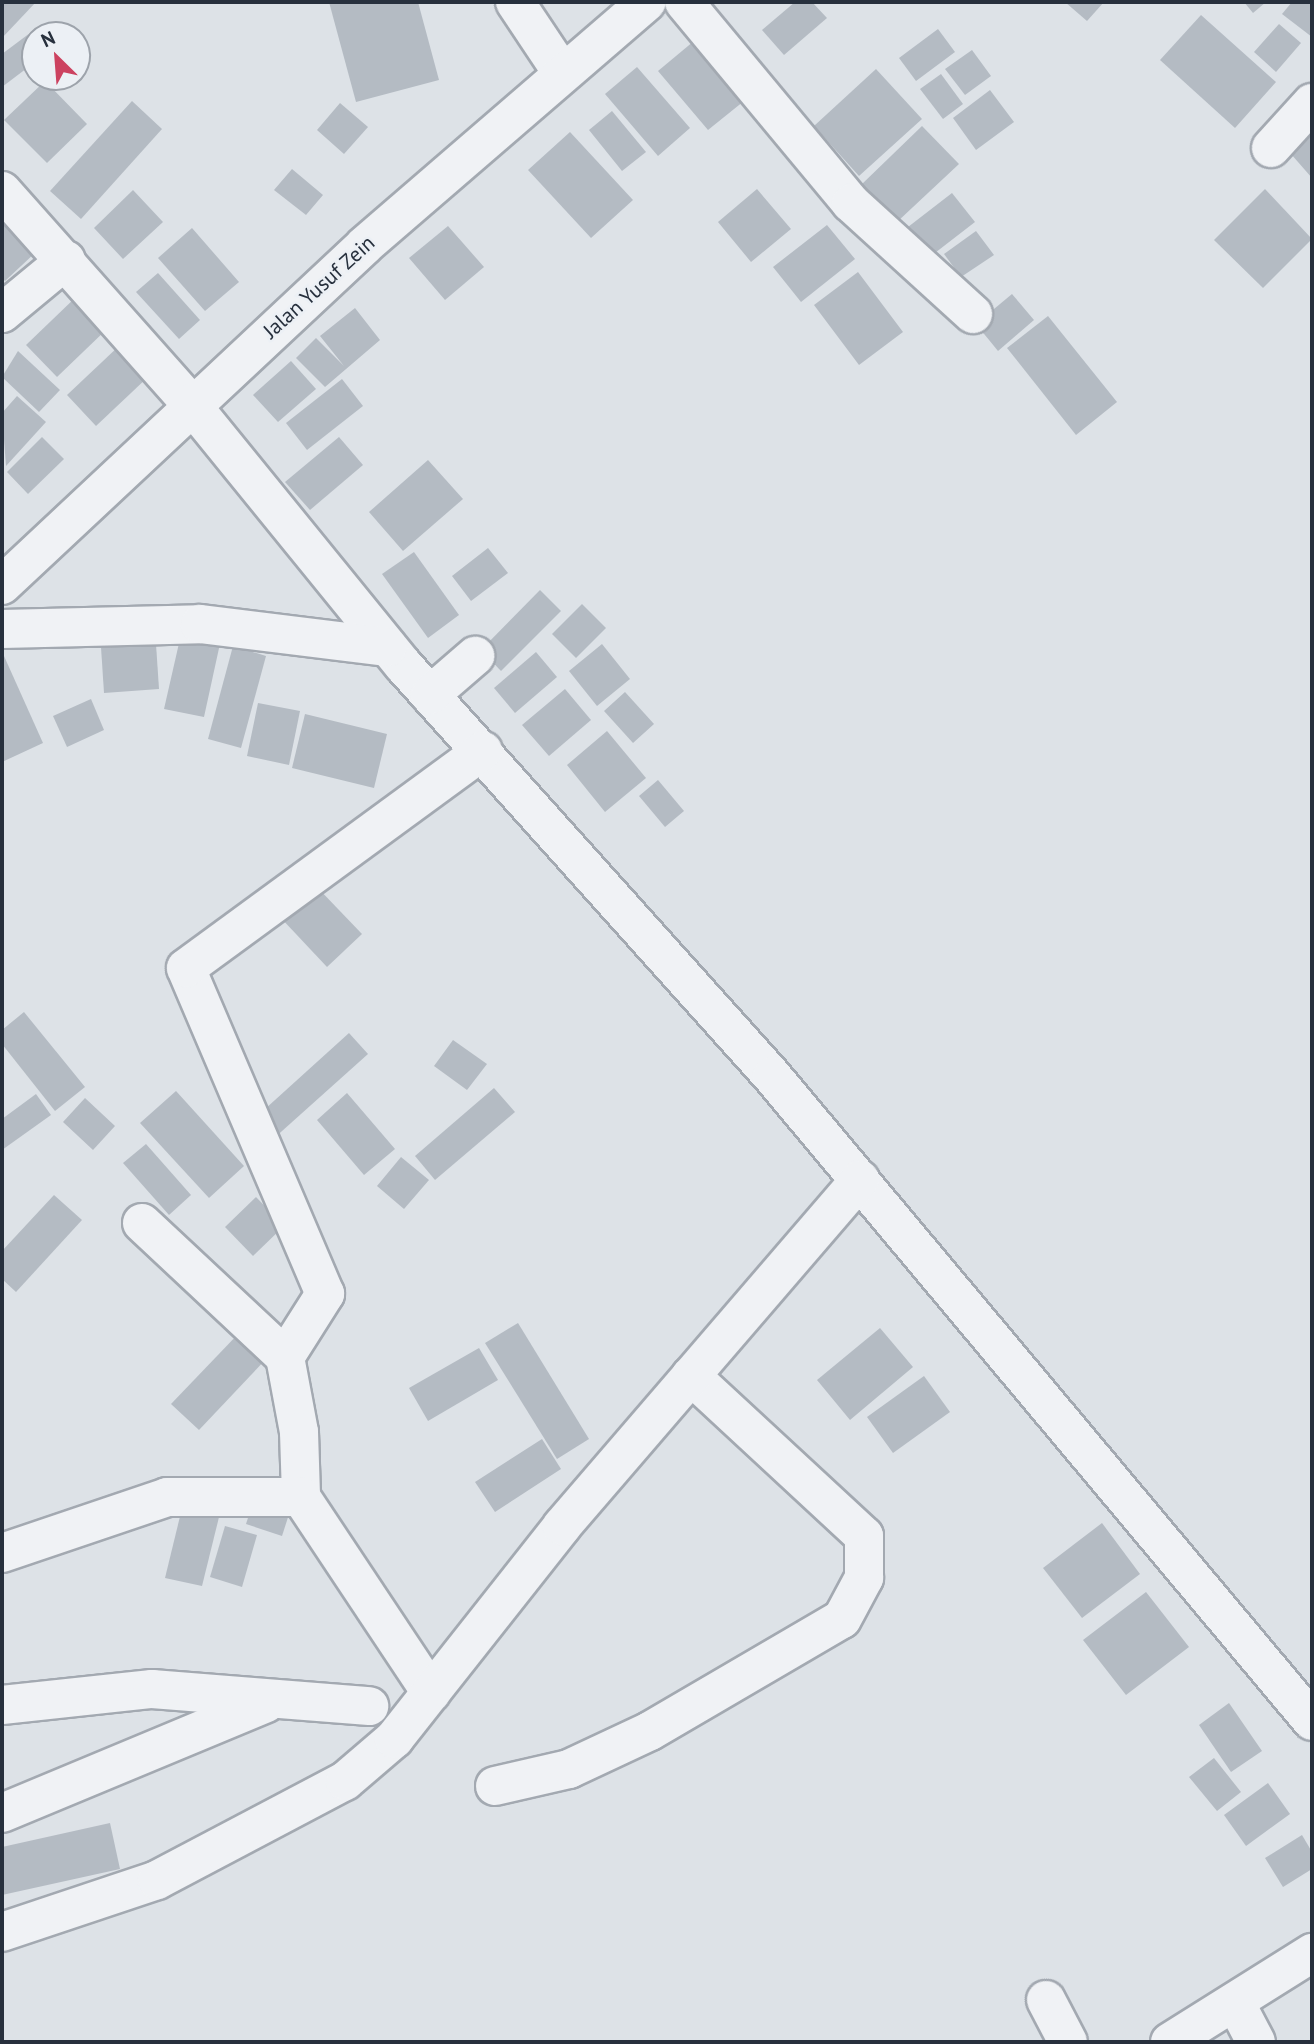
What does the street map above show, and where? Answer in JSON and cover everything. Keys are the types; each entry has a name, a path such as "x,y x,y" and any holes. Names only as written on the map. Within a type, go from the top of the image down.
{"street":[{"path":"515,2 561,71"},
{"name":"Jalan Yusuf Zein","path":"2,585 190,403 561,71 647,2"},
{"path":"684,2 851,202 973,314"},
{"path":"1270,148 1312,103"},
{"path":"2,191 66,260 190,403 388,647 483,751 860,1180 1312,1721"},
{"path":"2,313 66,260"},
{"path":"2,629 200,624 388,647"},
{"path":"430,695 475,656"},
{"path":"285,1357 325,1294 186,968 483,751"},
{"path":"2,1932 158,1880 345,1781 394,1739 691,1376 860,1180"},
{"path":"142,1223 285,1357 299,1432 301,1497 431,1693"},
{"path":"495,1786 569,1769 650,1731 842,1619 864,1578 864,1536 691,1376"},
{"path":"2,1553 167,1497 301,1497"},
{"path":"2,1704 141,1689 271,1701 369,1706"},
{"path":"2,1813 271,1701"},
{"path":"1170,2042 1312,1953"},
{"path":"1046,2000 1068,2042"},
{"path":"1235,2002 1256,2042"}],"building":[{"path":"2,2 36,2 2,38"},
{"path":"329,2 418,2 439,80 356,102"},
{"path":"795,2 812,2 827,18 784,55 762,30"},
{"path":"1065,2 1104,2 1087,21"},
{"path":"1244,2 1266,2 1253,13"},
{"path":"1292,2 1312,2 1312,37 1282,14"},
{"path":"1201,15 1276,82 1235,128 1160,60"},
{"path":"1279,24 1301,43 1276,72 1254,52"},
{"path":"938,29 955,52 916,81 899,58"},
{"path":"21,40 21,73 2,87 2,54"},
{"path":"694,41 744,101 708,130 658,71"},
{"path":"972,50 991,76 965,95 945,69"},
{"path":"637,67 690,128 658,156 605,94"},
{"path":"876,69 922,119 859,176 814,126"},
{"path":"941,74 963,104 943,119 920,89"},
{"path":"990,90 1014,122 976,150 953,118"},
{"path":"34,91 55,91 87,124 47,163 4,120"},
{"path":"132,101 162,129 81,219 50,191"},
{"path":"340,103 368,127 344,154 317,130"},
{"path":"612,111 646,152 622,171 589,130"},
{"path":"922,126 959,164 897,222 861,185"},
{"path":"570,132 633,200 591,238 528,170"},
{"path":"1312,135 1312,178 1291,154"},
{"path":"292,169 323,195 306,215 274,190"},
{"path":"757,189 791,229 751,262 718,222"},
{"path":"1265,189 1312,239 1263,288 1214,240"},
{"path":"133,190 163,222 123,259 94,228"},
{"path":"952,193 975,222 931,256 908,227"},
{"path":"2,216 36,252 5,281 2,278"},
{"path":"827,225 855,259 801,302 773,267"},
{"path":"448,226 484,267 445,300 409,258"},
{"path":"192,228 239,282 205,311 158,258"},
{"path":"976,231 994,255 961,277 944,254"},
{"path":"858,272 903,332 859,365 814,305"},
{"path":"158,273 200,320 179,339 136,292"},
{"path":"1012,294 1034,320 998,351 976,324"},
{"path":"77,296 108,328 57,377 26,345"},
{"path":"355,308 380,340 325,387 296,358 316,338 344,366 320,336"},
{"path":"1048,316 1117,402 1076,435 1007,348"},
{"path":"120,345 149,376 96,426 67,395"},
{"path":"18,351 60,390 39,412 2,377"},
{"path":"291,361 316,389 278,422 253,395"},
{"path":"342,379 363,406 307,450 286,423"},
{"path":"17,396 46,422 6,466 2,413"},
{"path":"42,437 64,459 28,494 7,472"},
{"path":"339,437 363,465 310,510 285,482"},
{"path":"428,460 463,499 403,551 369,512"},
{"path":"488,548 508,573 471,601 452,576"},
{"path":"414,552 459,615 428,638 382,574"},
{"path":"540,590 561,611 501,671 481,650"},
{"path":"582,604 606,628 576,658 552,634"},
{"path":"182,630 221,639 204,717 164,709"},
{"path":"156,644 159,689 104,693 101,647"},
{"path":"602,644 630,679 597,706 569,671"},
{"path":"233,646 266,656 241,748 208,739"},
{"path":"536,652 557,677 515,713 494,688"},
{"path":"4,656 43,743 2,762 2,657"},
{"path":"565,689 591,720 549,756 522,725"},
{"path":"625,692 654,724 633,743 604,711"},
{"path":"91,699 104,730 67,747 53,716"},
{"path":"258,703 300,711 289,765 247,756"},
{"path":"305,714 387,734 374,788 292,768"},
{"path":"607,731 646,778 605,812 567,765"},
{"path":"658,780 684,811 665,827 639,796"},
{"path":"315,885 362,934 327,967 280,917"},
{"path":"24,1012 85,1087 55,1111 2,1044 2,1030"},
{"path":"349,1033 368,1054 272,1140 254,1119"},
{"path":"453,1040 487,1064 467,1090 434,1066"},
{"path":"494,1088 515,1112 435,1180 415,1156"},
{"path":"176,1091 244,1166 209,1198 140,1123"},
{"path":"347,1093 395,1149 364,1175 317,1120"},
{"path":"36,1094 51,1115 2,1150 2,1119"},
{"path":"85,1098 115,1126 93,1150 63,1122"},
{"path":"146,1144 191,1195 169,1215 123,1163"},
{"path":"401,1157 429,1180 404,1209 377,1186"},
{"path":"54,1195 82,1220 16,1292 2,1279 2,1251"},
{"path":"256,1197 284,1226 253,1256 225,1227"},
{"path":"518,1323 589,1439 557,1459 485,1343"},
{"path":"880,1328 913,1367 850,1420 817,1380"},
{"path":"240,1332 267,1358 199,1430 171,1404"},
{"path":"479,1348 498,1380 428,1421 409,1388"},
{"path":"924,1376 950,1412 893,1453 867,1417"},
{"path":"542,1439 561,1469 495,1512 475,1482"},
{"path":"255,1496 291,1508 282,1536 246,1524"},
{"path":"184,1500 221,1509 202,1586 165,1578"},
{"path":"1102,1523 1140,1574 1082,1618 1043,1568"},
{"path":"225,1526 257,1535 242,1587 210,1577"},
{"path":"1146,1592 1189,1647 1126,1695 1083,1640"},
{"path":"1229,1703 1262,1751 1231,1772 1199,1725"},
{"path":"1214,1758 1241,1792 1217,1811 1189,1777"},
{"path":"1268,1783 1290,1814 1246,1846 1224,1815"},
{"path":"110,1823 120,1869 2,1895 2,1847"},
{"path":"1302,1835 1312,1852 1312,1869 1283,1887 1265,1858"}]}
